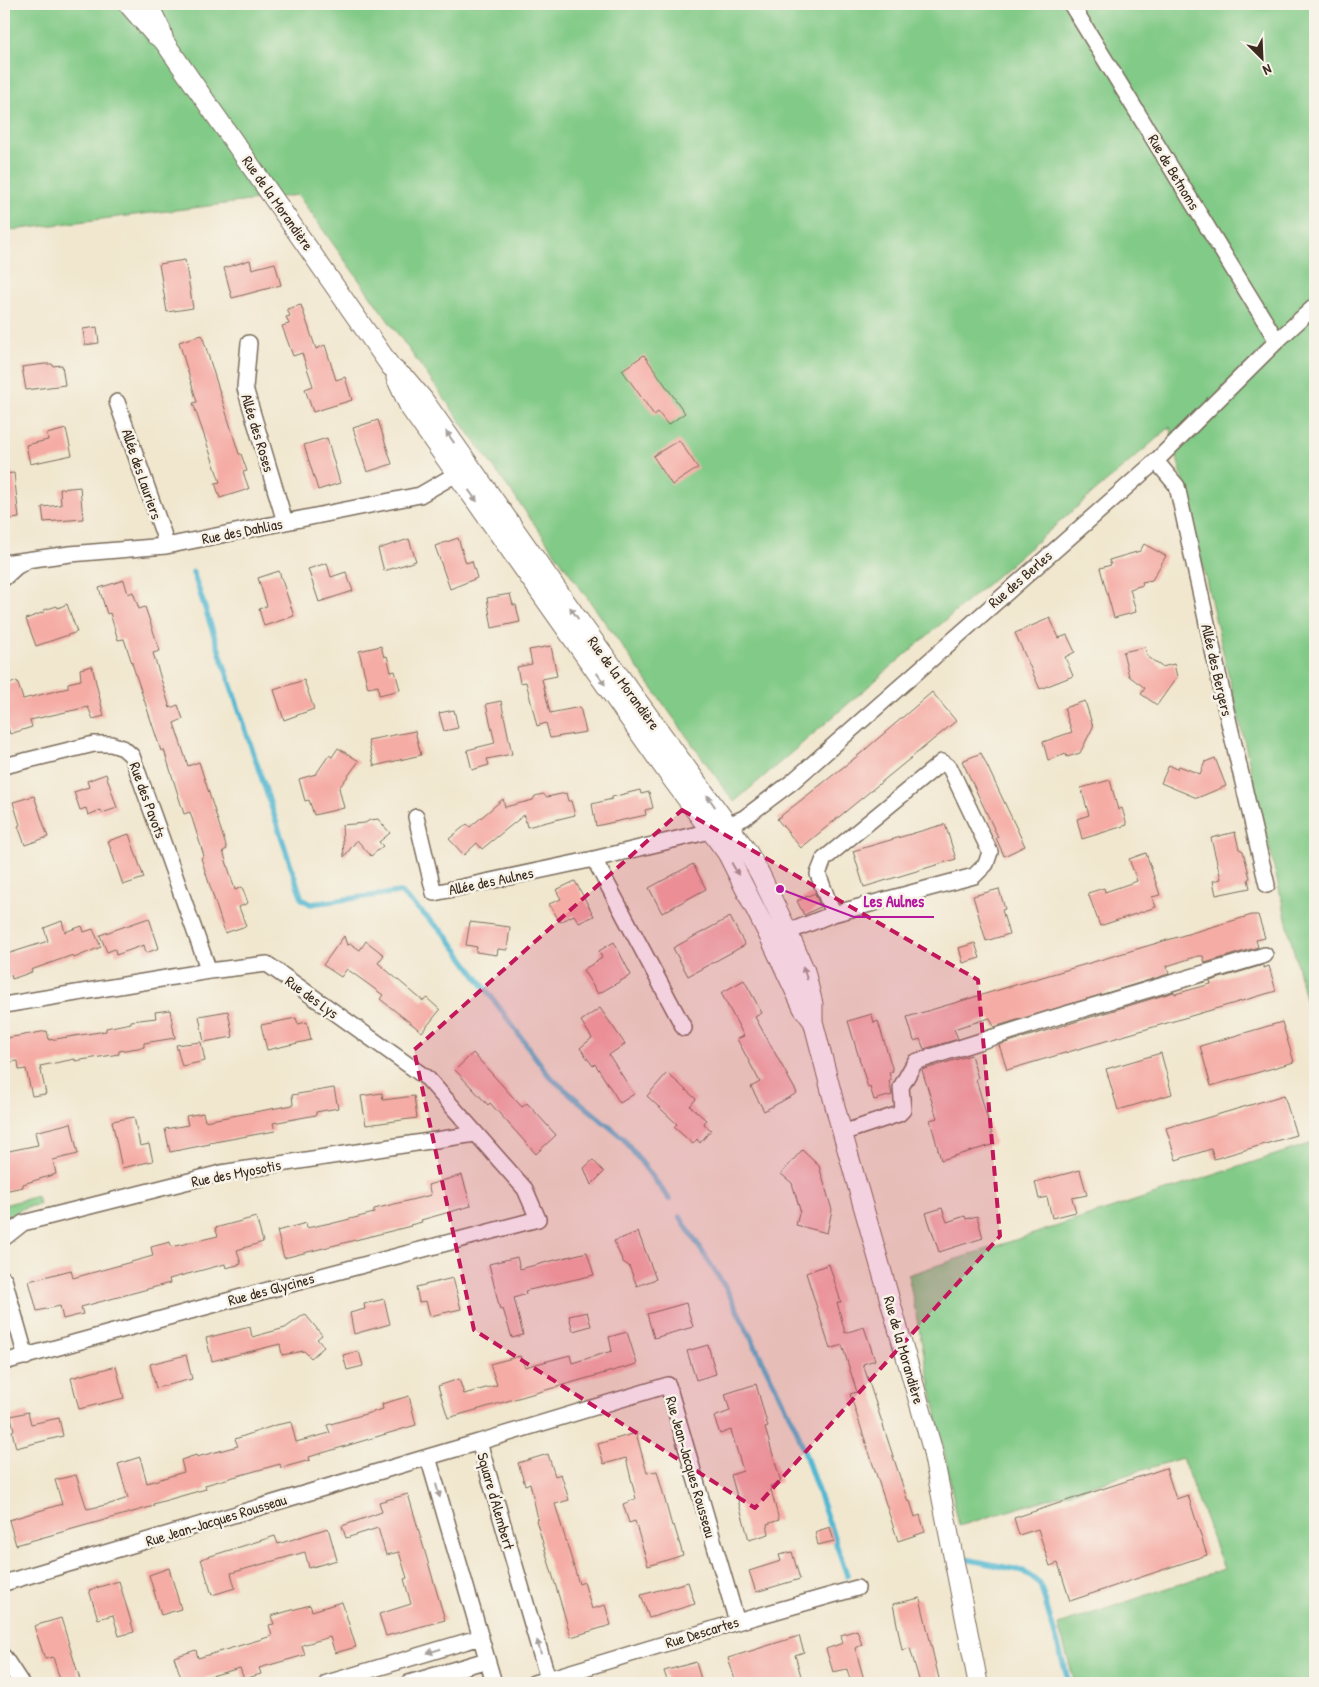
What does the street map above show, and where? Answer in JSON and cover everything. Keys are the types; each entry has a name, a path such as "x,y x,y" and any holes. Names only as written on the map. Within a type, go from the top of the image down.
{"street":[{"name":"Rue de la Morandière","path":"128,4 154,34 164,40"},
{"name":"Rue de la Morandière","path":"148,4 164,40 391,366 424,399 464,470 726,854 743,882 803,1008 813,1021"},
{"name":"Rue de Betnoms","path":"1071,4 1277,341"},
{"name":"Rue des Berles","path":"710,830 744,818 792,782 1156,461 1315,306"},
{"name":"Allée des Roses","path":"249,343 245,388 285,522"},
{"name":"Allée des Lauriers","path":"117,402 166,546"},
{"name":"Allée des Bergers","path":"1156,461 1177,486 1267,885"},
{"name":"Rue de la Morandière","path":"464,470 575,615 728,825 760,874 788,932 807,979 813,1004 813,1021 842,1133 932,1448 978,1683"},
{"name":"Rue des Dahlias","path":"4,563 70,554 166,546 420,495 464,470"},
{"path":"4,578 16,567 29,560"},
{"name":"Rue des Pavots","path":"4,766 94,744 111,744 123,748 132,756 209,971"},
{"path":"788,932 833,914 974,876 986,864 990,852 950,768 942,762 824,859 818,874 833,914"},
{"name":"Allée des Aulnes","path":"416,817 434,893 594,859 710,830"},
{"path":"594,859 684,1028"},
{"path":"842,1133 899,1114 904,1110 901,1087 915,1062 1050,1019 1265,955"},
{"name":"Rue des Lys","path":"4,1005 209,971 267,964 428,1080 525,1189 538,1219"},
{"name":"Rue des Myosotis","path":"4,1238 23,1224 222,1173 476,1134"},
{"name":"Rue des Glycines","path":"4,1362 538,1219"},
{"path":"4,1279 26,1357"},
{"name":"Rue Jean-Jacques Rousseau","path":"479,1442 668,1385 737,1622"},
{"name":"Square d'Alembert","path":"428,1456 479,1442 541,1681"},
{"path":"428,1456 494,1683"},
{"name":"Rue Jean-Jacques Rousseau","path":"4,1582 428,1456"},
{"name":"Rue Descartes","path":"541,1681 857,1588"},
{"path":"327,1683 481,1637"},
{"path":"4,1657 21,1683"},
{"path":"409,1683 487,1660"}],"highlighted area":[{"path":"682,810 978,980 1000,1236 755,1508 474,1330 414,1050"}],"green space":[{"path":"4,4 1315,4 1315,1041 1170,427 734,802 298,195 4,231"},
{"path":"1315,1142 1315,1683 1075,1683 1058,1625 1224,1569 1182,1458 959,1526 908,1275"},
{"path":"37,1196 39,1205 26,1207 4,1218 4,1205"}],"building":[{"path":"185,260 193,308 167,312 159,264"},
{"path":"250,260 252,269 275,263 281,285 232,298 224,268"},
{"path":"301,305 316,349 325,345 336,380 345,377 352,400 313,412 305,389 313,386 302,353 293,356 282,326 289,324 286,317 290,316 287,309"},
{"path":"97,327 99,343 85,345 83,329"},
{"path":"202,335 239,454 241,454 247,471 243,472 249,489 220,498 215,483 220,482 193,403 197,402 179,342"},
{"path":"644,355 685,413 668,425 658,412 654,415 622,370"},
{"path":"52,364 53,366 62,365 65,385 26,390 22,367"},
{"path":"378,420 392,464 367,472 353,428"},
{"path":"66,429 72,455 30,464 26,445 48,440 47,434"},
{"path":"327,438 340,483 318,490 304,445"},
{"path":"679,440 698,468 672,485 653,456"},
{"path":"14,473 19,518 4,520 4,474"},
{"path":"80,487 83,519 44,522 42,507 61,505 60,489"},
{"path":"458,538 466,563 472,561 477,578 450,589 435,546"},
{"path":"409,539 416,561 384,571 378,549"},
{"path":"1144,544 1166,556 1152,580 1142,582 1143,585 1130,589 1136,612 1114,618 1100,568 1111,565 1109,560 1140,551"},
{"path":"327,563 331,577 346,572 353,591 319,602 308,569"},
{"path":"279,571 294,616 264,626 259,609 267,606 258,578"},
{"path":"124,580 128,594 133,592 139,609 145,607 160,651 153,653 170,708 178,705 183,719 174,723 188,766 199,762 227,849 223,851 235,890 242,887 248,903 239,907 246,926 225,933 201,858 204,856 190,812 184,814 164,750 161,751 124,639 118,640 110,613 107,614 99,588"},
{"path":"510,594 513,605 516,605 520,622 492,628 487,598"},
{"path":"67,604 77,632 36,646 26,619 44,612 44,610 57,606 58,608"},
{"path":"1050,618 1059,638 1067,635 1075,652 1065,657 1073,676 1040,689 1015,633"},
{"path":"381,646 384,657 387,656 391,672 395,671 400,690 379,695 378,686 368,688 359,651"},
{"path":"551,646 557,676 542,679 550,713 580,707 586,732 550,738 546,723 537,726 526,682 520,683 517,667 532,664 529,650"},
{"path":"1145,647 1147,656 1162,667 1174,664 1177,677 1157,705 1141,694 1145,688 1129,676 1123,652"},
{"path":"92,666 104,716 93,719 88,707 30,720 32,727 10,734 7,725 4,726 4,686 17,681 23,699 68,688 68,683 81,680 80,669"},
{"path":"304,680 314,709 284,720 274,690"},
{"path":"932,692 956,721 801,848 777,819 860,754"},
{"path":"501,701 512,754 487,759 489,765 472,770 467,750 495,743 486,704"},
{"path":"1085,701 1093,727 1080,753 1067,757 1066,754 1048,760 1043,742 1072,732 1064,708"},
{"path":"454,710 458,728 444,731 439,713"},
{"path":"415,731 421,755 374,766 368,740"},
{"path":"338,748 359,761 339,788 344,808 314,815 309,800 305,801 299,779 316,774 329,755 332,757"},
{"path":"981,753 1025,846 1004,856 996,838 998,837 962,761"},
{"path":"1215,758 1226,786 1197,798 1161,783 1169,765 1177,769 1179,766 1200,774 1205,762"},
{"path":"106,774 117,808 102,813 101,810 88,815 86,808 80,810 74,792 89,787 87,781"},
{"path":"1110,780 1118,810 1122,808 1127,825 1082,839 1077,819 1089,815 1081,788"},
{"path":"640,790 641,794 649,792 653,808 645,810 646,815 596,826 592,804"},
{"path":"566,793 568,801 571,801 575,815 527,827 524,815 482,849 477,843 464,855 449,839 467,824 470,827 503,799 505,807 533,800 535,796 543,794 547,797"},
{"path":"34,796 48,837 25,845 18,826 20,825 13,802"},
{"path":"378,819 390,833 379,842 383,846 371,856 357,840 344,857 342,825 365,823"},
{"path":"945,824 956,859 864,887 853,851"},
{"path":"1235,832 1239,849 1243,851 1250,878 1248,879 1250,888 1216,895 1213,881 1221,879 1211,838"},
{"path":"129,834 144,878 123,885 108,841"},
{"path":"1146,853 1160,895 1152,897 1156,907 1100,926 1088,893 1104,888 1105,892 1137,881 1129,859"},
{"path":"693,864 706,889 662,913 649,888"},
{"path":"575,881 594,916 579,923 574,915 560,922 549,904 561,899 556,890"},
{"path":"999,889 1005,909 1002,910 1009,934 986,941 973,896"},
{"path":"815,893 820,907 804,915 797,901"},
{"path":"1252,915 1258,915 1265,938 1256,940 1258,947 1205,963 1203,956 1198,956 1167,966 1169,974 994,1027 990,1018 963,1026 954,1029 958,1039 924,1049 920,1039 914,1041 907,1017"},
{"path":"730,917 745,945 688,976 673,948"},
{"path":"149,918 159,948 146,953 144,945 116,955 115,949 107,952 100,935"},
{"path":"62,921 65,932 82,926 84,932 93,929 101,947 74,958 73,955 31,970 32,972 12,979 11,975 4,977 4,955 48,941 44,928"},
{"path":"470,922 510,927 507,950 498,949 497,955 476,952 477,947 466,945"},
{"path":"344,936 347,945 351,944 360,950 366,941 384,955 378,963 423,1001 427,998 440,1010 422,1032 380,999 383,995 347,969 341,977 323,965"},
{"path":"614,942 631,975 598,994 583,970 602,958 599,951"},
{"path":"975,943 980,958 963,963 959,948"},
{"path":"1263,965 1264,968 1269,966 1276,991 1007,1070 999,1045 1174,992 1175,994 1211,984 1210,981"},
{"path":"744,980 762,1013 755,1017 797,1093 764,1111 751,1087 760,1082 737,1039 744,1036 721,993"},
{"path":"600,1008 625,1044 609,1055 634,1094 620,1103 595,1064 593,1066 580,1048 592,1038 581,1021"},
{"path":"170,1010 175,1038 144,1043 144,1047 119,1051 119,1054 75,1061 75,1059 40,1066 46,1094 32,1096 26,1069 19,1070 18,1061 10,1062 7,1038 47,1031 49,1040 106,1031 106,1028 131,1023 131,1021 156,1018 155,1012"},
{"path":"228,1011 233,1037 204,1042 199,1016"},
{"path":"872,1014 874,1023 878,1021 893,1071 889,1072 892,1095 874,1100 870,1087 868,1088 848,1021"},
{"path":"296,1018 298,1024 307,1022 311,1040 267,1050 261,1025"},
{"path":"1282,1022 1294,1062 1211,1086 1200,1046"},
{"path":"201,1042 205,1061 182,1066 176,1045"},
{"path":"473,1053 522,1107 527,1103 556,1135 536,1154 490,1103 488,1105 455,1070"},
{"path":"1161,1053 1172,1094 1118,1110 1106,1069"},
{"path":"971,1055 995,1144 941,1160 930,1120 937,1118 922,1070"},
{"path":"667,1073 696,1099 690,1106 706,1120 704,1124 711,1130 700,1143 697,1139 693,1144 674,1127 677,1124 647,1096"},
{"path":"334,1088 338,1108 316,1112 316,1115 273,1123 275,1131 170,1152 165,1129 188,1125 186,1116 203,1113 205,1121 293,1105 292,1095"},
{"path":"382,1093 383,1100 414,1096 417,1118 366,1125 361,1096"},
{"path":"1284,1095 1296,1135 1214,1159 1211,1149 1176,1160 1166,1128 1186,1122 1186,1124"},
{"path":"134,1117 140,1146 149,1144 153,1161 122,1168 112,1121"},
{"path":"71,1123 78,1154 53,1160 56,1174 23,1184 23,1187 4,1191 4,1152 38,1145 35,1132"},
{"path":"802,1150 819,1166 832,1210 827,1233 796,1225 800,1210 792,1183 781,1174"},
{"path":"593,1160 604,1172 591,1185 584,1168"},
{"path":"1080,1170 1087,1195 1072,1198 1076,1212 1052,1218 1047,1197 1039,1199 1035,1182"},
{"path":"462,1175 471,1206 421,1220 422,1222 411,1226 284,1258 277,1231 306,1223 307,1228 330,1224 374,1213 374,1209 431,1195 428,1185"},
{"path":"942,1208 947,1222 965,1216 966,1219 977,1216 983,1238 939,1252 926,1213"},
{"path":"256,1217 263,1242 237,1250 241,1264 226,1268 225,1264 169,1279 170,1283 81,1307 83,1314 63,1319 60,1306 37,1311 29,1281 71,1270 73,1278 153,1256 151,1247 170,1242 171,1247 218,1236 215,1228"},
{"path":"638,1232 656,1279 637,1286 629,1266 623,1262 614,1241"},
{"path":"587,1252 594,1275 525,1291 526,1294 514,1298 523,1335 512,1338 503,1309 500,1310 489,1264 517,1257 520,1269"},
{"path":"829,1264 841,1302 837,1302 845,1333 864,1327 875,1360 863,1364 908,1502 910,1501 915,1517 920,1515 925,1532 898,1541 850,1394 857,1392 842,1345 830,1349 806,1273"},
{"path":"453,1278 461,1309 430,1316 426,1301 419,1302 416,1287"},
{"path":"384,1299 390,1324 354,1334 350,1313 365,1309 364,1304"},
{"path":"686,1303 693,1327 654,1338 647,1314"},
{"path":"587,1312 591,1326 573,1331 569,1316"},
{"path":"305,1314 322,1335 317,1339 324,1347 311,1358 304,1351 282,1355 280,1344 212,1361 206,1338 250,1327 252,1337 285,1328"},
{"path":"627,1332 637,1364 448,1418 438,1386 459,1379 464,1394 497,1385 490,1364 520,1356 525,1367 570,1355 572,1363 612,1351 609,1337"},
{"path":"708,1345 716,1374 696,1380 687,1351"},
{"path":"359,1351 363,1366 347,1370 343,1355"},
{"path":"186,1355 192,1379 156,1388 150,1364"},
{"path":"116,1366 124,1398 79,1409 71,1378"},
{"path":"756,1384 768,1427 765,1428 781,1482 770,1486 779,1520 767,1524 769,1534 749,1540 731,1475 743,1471 731,1430 720,1434 714,1417 730,1411 725,1394"},
{"path":"409,1396 416,1425 309,1457 310,1460 281,1468 280,1464 205,1485 206,1489 153,1504 154,1506 16,1545 9,1520 62,1504 55,1480 76,1475 87,1509 110,1504 128,1498 118,1464 140,1457 147,1483 184,1472 181,1460 238,1446 235,1439 276,1425 291,1422 296,1442 330,1433 327,1425 383,1409 382,1404"},
{"path":"28,1412 31,1424 59,1418 63,1436 16,1448 11,1416"},
{"path":"636,1433 647,1473 657,1471 672,1526 674,1525 683,1555 648,1566 635,1521 629,1523 623,1504 636,1499 626,1458 604,1464 598,1444"},
{"path":"548,1454 555,1476 561,1474 569,1500 555,1504 579,1584 584,1582 592,1609 605,1605 611,1625 571,1637 536,1520 538,1519 530,1483 525,1485 518,1463"},
{"path":"1166,1468 1176,1499 1188,1495 1207,1555 1070,1601 1058,1563 1050,1566 1038,1529 1019,1535 1014,1518"},
{"path":"408,1494 445,1620 386,1636 379,1614 411,1604 404,1579 407,1578 399,1552 386,1555 378,1528 346,1538 342,1526 382,1512 379,1502"},
{"path":"830,1527 834,1541 818,1545 815,1532"},
{"path":"328,1528 337,1560 309,1568 305,1552 231,1573 235,1588 212,1595 201,1559 275,1536 278,1544"},
{"path":"792,1552 800,1579 756,1592 749,1571 781,1561 779,1555"},
{"path":"169,1568 181,1609 161,1615 149,1575"},
{"path":"119,1581 134,1632 119,1636 113,1615 98,1619 89,1590"},
{"path":"688,1582 695,1604 649,1618 641,1595"},
{"path":"920,1598 940,1683 920,1683 910,1648 902,1650 893,1604"},
{"path":"342,1602 356,1647 335,1653 330,1637 302,1645 305,1655 259,1668 261,1674 244,1679 240,1668 204,1678 206,1683 183,1683 174,1657 196,1650 198,1658 272,1636 269,1625 274,1624 271,1616 310,1605 312,1611"},
{"path":"61,1618 81,1683 61,1683 53,1657 45,1659 34,1626"},
{"path":"857,1630 862,1645 855,1648 865,1683 851,1683 847,1669 833,1672 826,1649 843,1643 841,1635"},
{"path":"799,1636 804,1652 795,1655 803,1683 736,1683 728,1658"},
{"path":"696,1662 702,1683 668,1683 664,1671"}],"waterway":[{"path":"193,572 302,899 311,904 400,892 447,936 550,1077 623,1138 669,1199"},
{"path":"680,1217 727,1290 796,1428 847,1575"},
{"path":"956,1557 1023,1571 1040,1584 1069,1683"}],"place":[{"name":"Les Aulnes","path":"780,889"}]}
